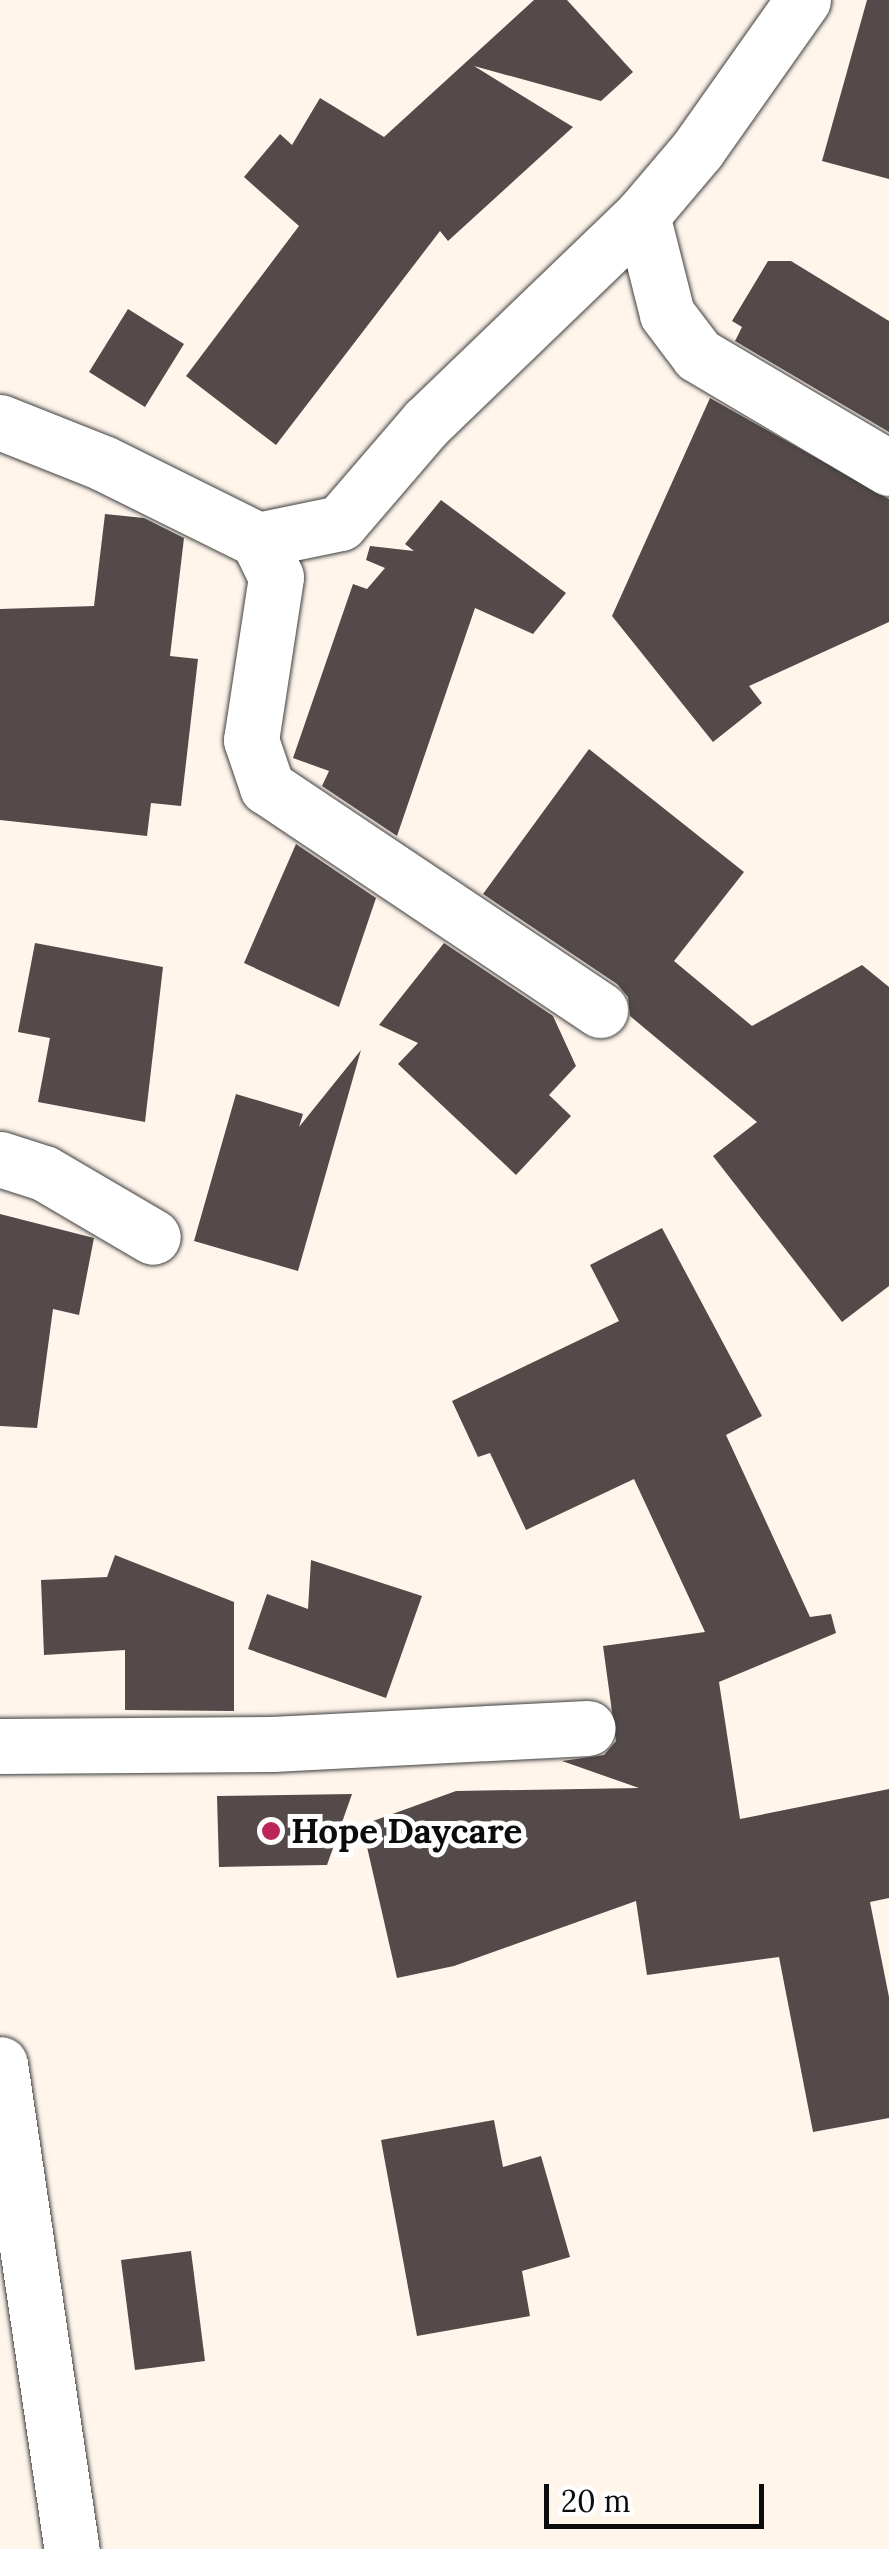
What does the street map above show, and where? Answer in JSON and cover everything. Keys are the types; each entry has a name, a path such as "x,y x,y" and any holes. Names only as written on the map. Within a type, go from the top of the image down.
{"street":[{"path":"258,540 340,522 427,422 642,216 698,149 804,0"},
{"path":"642,216 667,314 698,356 889,468"},
{"path":"0,422 103,463 258,540 276,578 250,740 267,787 600,1010"},
{"path":"0,1159 44,1173 153,1236"},
{"path":"0,1746 272,1744 588,1728"},
{"path":"0,2064 12,2232 72,2549"}],"building":[{"path":"534,0 567,0 633,72 601,101 474,66 573,127 448,241 440,231 276,445 186,376 299,226 244,177 280,134 292,145 320,98 384,137"},
{"path":"867,0 889,0 889,179 822,161"},
{"path":"768,261 791,261 889,321 889,432 735,341 742,327 732,321"},
{"path":"128,309 184,344 145,407 89,372"},
{"path":"710,398 889,499 889,622 749,686 762,703 713,742 612,616"},
{"path":"441,500 566,593 533,634 475,608 397,836 322,786 329,771 293,758 353,584 367,589 385,568 366,560 370,546 414,551 405,544"},
{"path":"105,514 144,518 184,538 170,656 198,659 181,806 151,803 147,836 0,820 0,609 94,606"},
{"path":"589,749 744,872 674,961 752,1026 862,965 889,987 889,1286 842,1322 713,1156 757,1122 630,1016 628,997 617,984 483,894"},
{"path":"296,844 376,898 339,1007 244,963"},
{"path":"35,943 163,967 145,1122 38,1102 50,1038 18,1032"},
{"path":"444,943 553,1016 576,1066 549,1095 571,1116 516,1175 398,1064 418,1043 379,1025"},
{"path":"361,1050 298,1271 194,1241 236,1094 303,1114 299,1127"},
{"path":"0,1214 94,1238 79,1315 53,1309 37,1428 0,1426"},
{"path":"662,1228 762,1416 726,1435 810,1617 831,1614 836,1633 719,1682 740,1819 889,1789 889,1898 870,1902 889,1997 889,2118 813,2132 779,1957 647,1975 636,1901 454,1966 397,1978 362,1825 456,1791 639,1788 562,1761 604,1755 616,1741 603,1646 705,1632 634,1479 526,1530 490,1453 478,1457 452,1401 619,1321 590,1265"},
{"path":"115,1555 234,1602 234,1711 125,1710 125,1650 44,1655 41,1580 107,1577"},
{"path":"311,1560 422,1596 386,1698 248,1649 267,1594 308,1609"},
{"path":"352,1794 327,1865 219,1867 217,1796"},
{"path":"494,2120 503,2167 541,2156 570,2257 522,2271 530,2316 417,2336 381,2140"},
{"path":"191,2251 205,2361 135,2370 121,2260"}],"place":[{"name":"Hope Daycare","path":"271,1831"}]}
